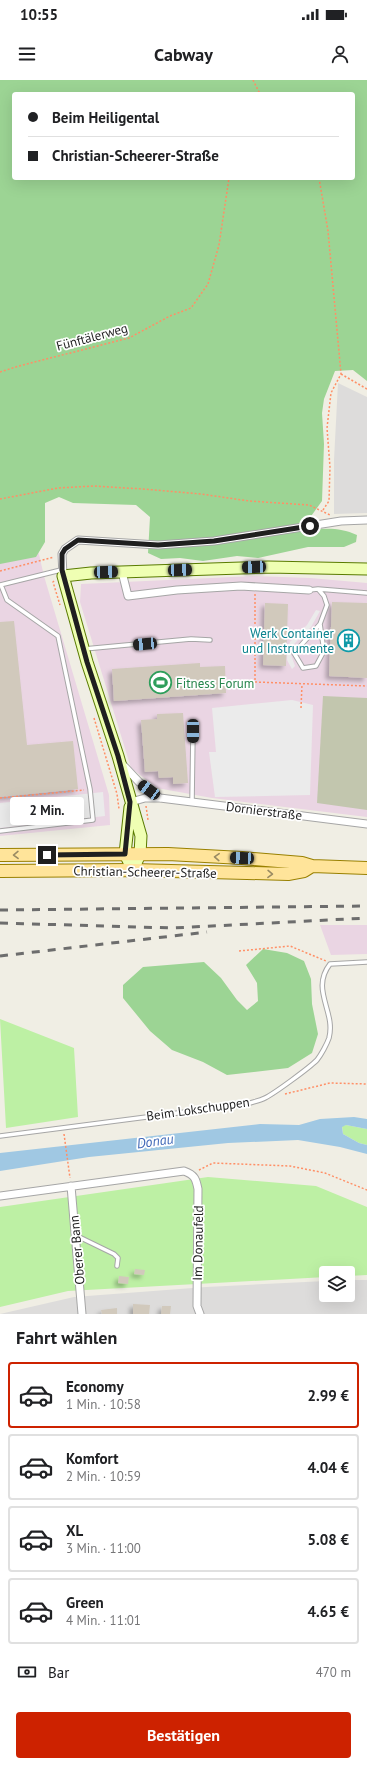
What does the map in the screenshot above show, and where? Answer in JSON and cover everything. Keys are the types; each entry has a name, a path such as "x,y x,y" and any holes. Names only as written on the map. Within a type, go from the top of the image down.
{"main road":[{"name":"Christian-Scheerer-Straße","path":"0,855 140,854 242,858 302,863 312,866 367,868"},
{"name":"Christian-Scheerer-Straße","path":"0,871 133,870 288,874 304,871 312,866"}],"street":[{"path":"133,870 140,854 141,836 118,756 83,649 62,573 62,554 65,549 78,540 158,545 214,541 341,521 367,520"},
{"path":"62,573 268,567 367,569"},
{"path":"122,572 128,596 177,590 256,586 309,590"},
{"path":"118,756 129,773 160,798"},
{"name":"Dornierstraße","path":"130,802 146,798 160,798 367,824"},
{"path":"130,802 125,854 133,870"},
{"path":"0,1196 184,1171 193,1174"},
{"name":"Im Donaufeld","path":"193,1174 197,1179 198,1189 197,1306 200,1314"},
{"name":"Oberer Bann","path":"71,1186 82,1314"}],"lane":[{"path":"0,830 93,820 90,789 58,636 7,600 1,585 62,573"},
{"path":"309,590 367,593"},
{"path":"318,590 324,596 327,605 320,624 294,653 303,668 316,666 324,651 320,624"},
{"path":"83,649 191,639 210,640"},
{"path":"192,802 193,731"},
{"path":"330,964 367,962"},
{"name":"Beim Lokschuppen","path":"0,1136 247,1104 264,1099 317,1060 329,1038 329,1016 323,997 321,984 324,972 330,964"},
{"path":"75,1235 114,1254 118,1258 118,1266"}],"path":[{"path":"253,80 259,92"},
{"name":"Fünftälerweg","path":"0,372 129,338 191,308 208,284 219,245 229,180"},
{"path":"319,180 328,231 341,374 331,393 327,428 330,468 328,501 322,510"},
{"path":"341,374 367,389"},
{"path":"0,499 58,488 94,486 201,494 249,502 309,505 322,510 341,521"},
{"path":"0,571 62,554"},
{"path":"256,586 255,682 367,686"},
{"path":"301,708 302,684"},
{"path":"0,798 90,789"},
{"path":"239,951 290,946 330,964"},
{"path":"264,1099 330,1083 367,1084"},
{"path":"64,1130 69,1172"},
{"path":"193,1174 213,1163 290,1166 325,1173 367,1190"}],"shaded area":[{"path":"338,383 367,397 367,513 334,514 334,460"},
{"path":"38,550 44,576 109,795 110,825 0,836 0,558"},
{"path":"254,576 310,578 367,583 367,817 212,798 157,788 131,768 80,602 81,584"},
{"path":"316,610 320,611 311,627 293,645 290,652 295,666 292,669 287,660 287,651 290,642 307,625"},
{"path":"323,696 367,698 367,810 317,803"},
{"path":"292,700 313,705 310,795 215,797 209,752 216,752 212,708"},
{"path":"103,792 105,816 0,828 0,803"},
{"path":"320,925 367,925 367,954 331,955"},
{"path":"355,1280 367,1280 367,1314 0,1314 74,1297 206,1287 319,1281 319,1302 355,1302"}],"green space":[{"path":"0,80 367,80 367,381 353,370 335,371 324,399 322,413 324,444 322,501 309,519 318,529 338,529 357,535 356,542 344,547 308,547 258,558 237,556 203,561 180,558 161,559 148,553 150,517 136,505 73,503 59,497 45,503 45,542 36,557 0,564"},
{"path":"263,949 287,953 304,961 311,979 312,1004 318,1034 312,1053 288,1068 227,1075 203,1062 172,1050 150,1031 123,998 123,985 143,967 204,962 221,978 237,1000 247,1010 258,1001 257,983 246,965"},
{"path":"0,1019 74,1048 78,1117 6,1128"},
{"path":"346,1125 367,1129 367,1145 359,1143 343,1134 342,1126"},
{"path":"208,1177 316,1186 367,1207 367,1275 355,1276 355,1266 319,1266 319,1277 68,1291 0,1307 0,1207"}],"water":[{"name":"Donau","path":"354,1117 367,1119 367,1129 346,1125 342,1127 343,1134 359,1143 367,1145 367,1154 340,1147 298,1140 228,1143 89,1157 0,1171 0,1153 260,1124 299,1125 320,1119"}],"building":[{"name":"Werk Container und Instrumente","path":"332,602 367,603 367,678 329,676"},
{"path":"265,603 288,604 286,666 263,665"},
{"path":"14,621 27,745 73,741 78,789 0,797 0,622"},
{"path":"200,663 200,667 225,666 226,693 114,701 112,669"},
{"path":"183,713 188,783 173,784 173,777 159,778 158,771 145,772 141,720 157,719 157,714"},
{"path":"135,1269 145,1270 144,1275 134,1274"},
{"path":"119,1276 129,1277 128,1284 118,1283"},
{"path":"133,1304 150,1305 149,1314 133,1314"},
{"path":"162,1306 171,1306 170,1314 161,1314"},
{"path":"117,1308 117,1314 102,1314 101,1310"}],"railway":[{"path":"0,910 367,906"},
{"path":"0,923 173,928 367,918"},
{"path":"0,956 207,932"}],"place":[{"name":"Werk Container und Instrumente","path":"349,640"},
{"name":"Fitness Forum","path":"160,683"}],"route":[{"path":"47,855 125,854 130,802 126,781 87,662 62,570 62,554 65,549 78,540 158,545 214,541 310,526"}]}
